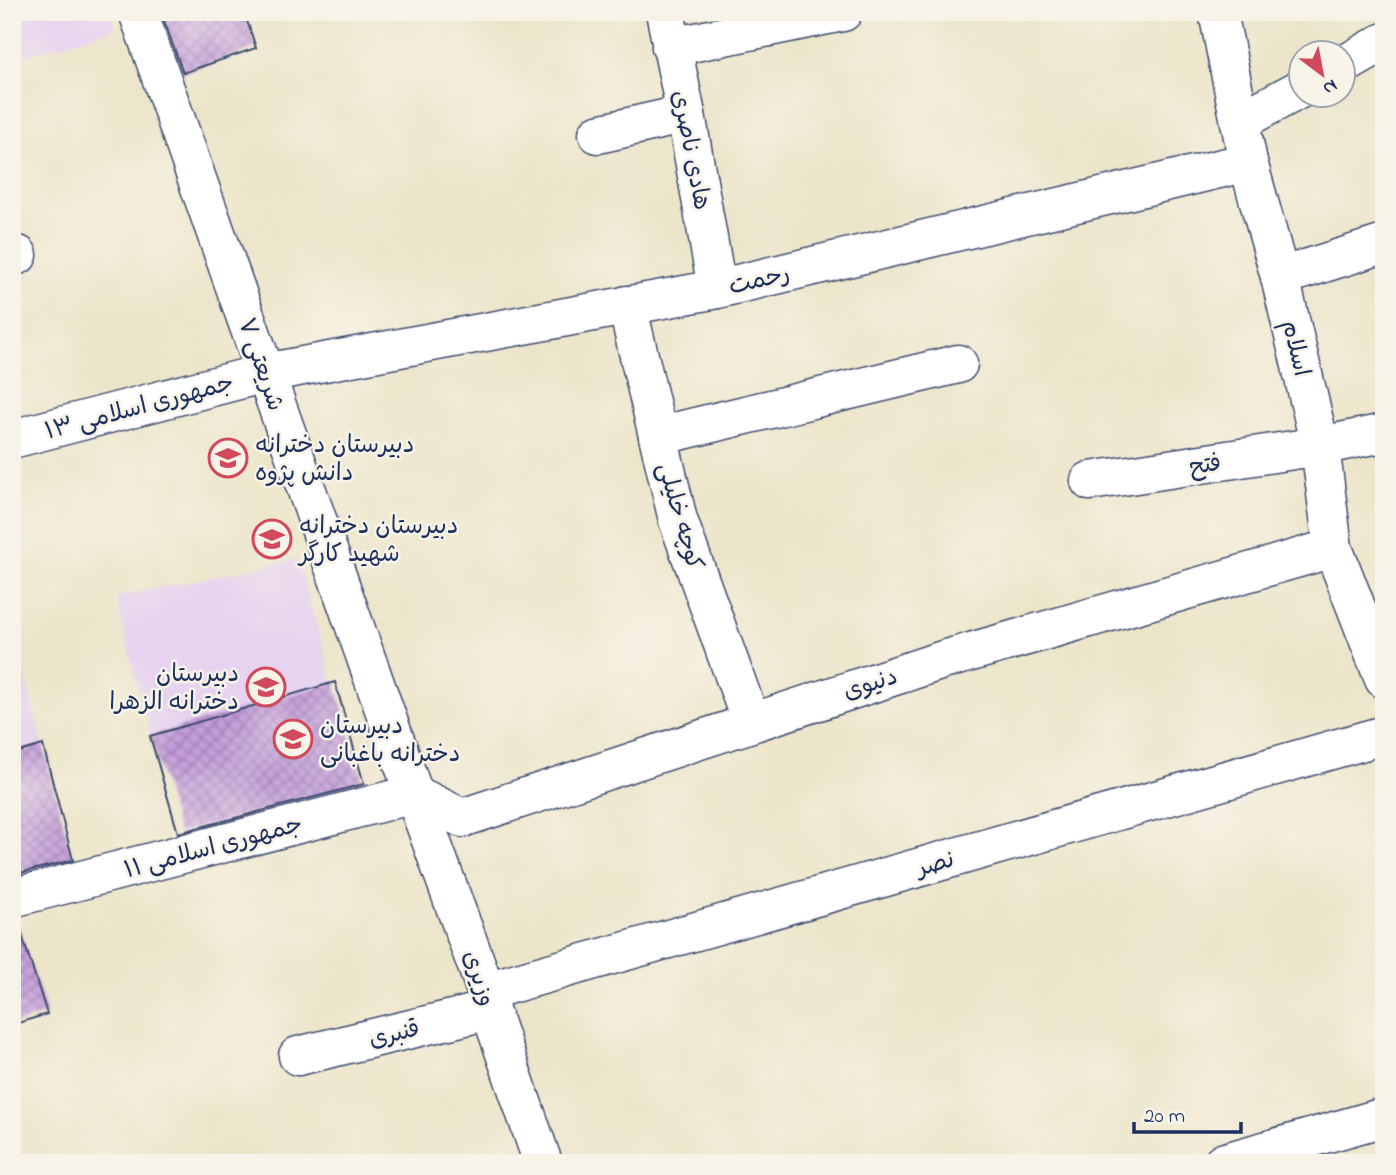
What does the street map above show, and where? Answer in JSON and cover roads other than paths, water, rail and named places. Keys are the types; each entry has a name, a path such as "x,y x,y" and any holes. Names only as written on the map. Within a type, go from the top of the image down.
{"street":[{"name":"شریعتی ۷","path":"138,12 414,794"},
{"path":"668,29 843,12"},
{"name":"اسلام","path":"1218,12 1248,162 1280,277 1320,446 1333,548 1383,674"},
{"name":"هادی ناصری","path":"668,29 717,289"},
{"path":"1358,57 1384,43"},
{"path":"1240,121 1288,95"},
{"path":"598,134 686,114"},
{"name":"رحمت","path":"265,373 717,289 1248,162"},
{"path":"1280,277 1384,244"},
{"name":"کوچه خلیلی","path":"627,305 678,520 751,722"},
{"path":"659,436 958,364"},
{"name":"جمهوری اسلامی ۱۳","path":"12,439 265,373"},
{"name":"فتح","path":"1090,481 1320,446 1384,433"},
{"name":"دنیوی","path":"414,794 462,818 943,660 1333,548"},
{"name":"نصر","path":"488,1000 1384,735"},
{"name":"جمهوری اسلامی ۱۱","path":"12,898 414,794"},
{"name":"وزیری","path":"414,794 544,1163"},
{"name":"قنبری","path":"298,1056 488,1000"},
{"path":"1222,1163 1384,1117"}],"place":[{"name":"دبیرستان دخترانه دانش پژوه","path":"228,458"},
{"name":"دبیرستان دخترانه شهید کارگر","path":"272,539"},
{"name":"دبیرستان دخترانه الزهرا","path":"266,687"},
{"name":"دبیرستان دخترانه باغبانی","path":"293,739"}]}
